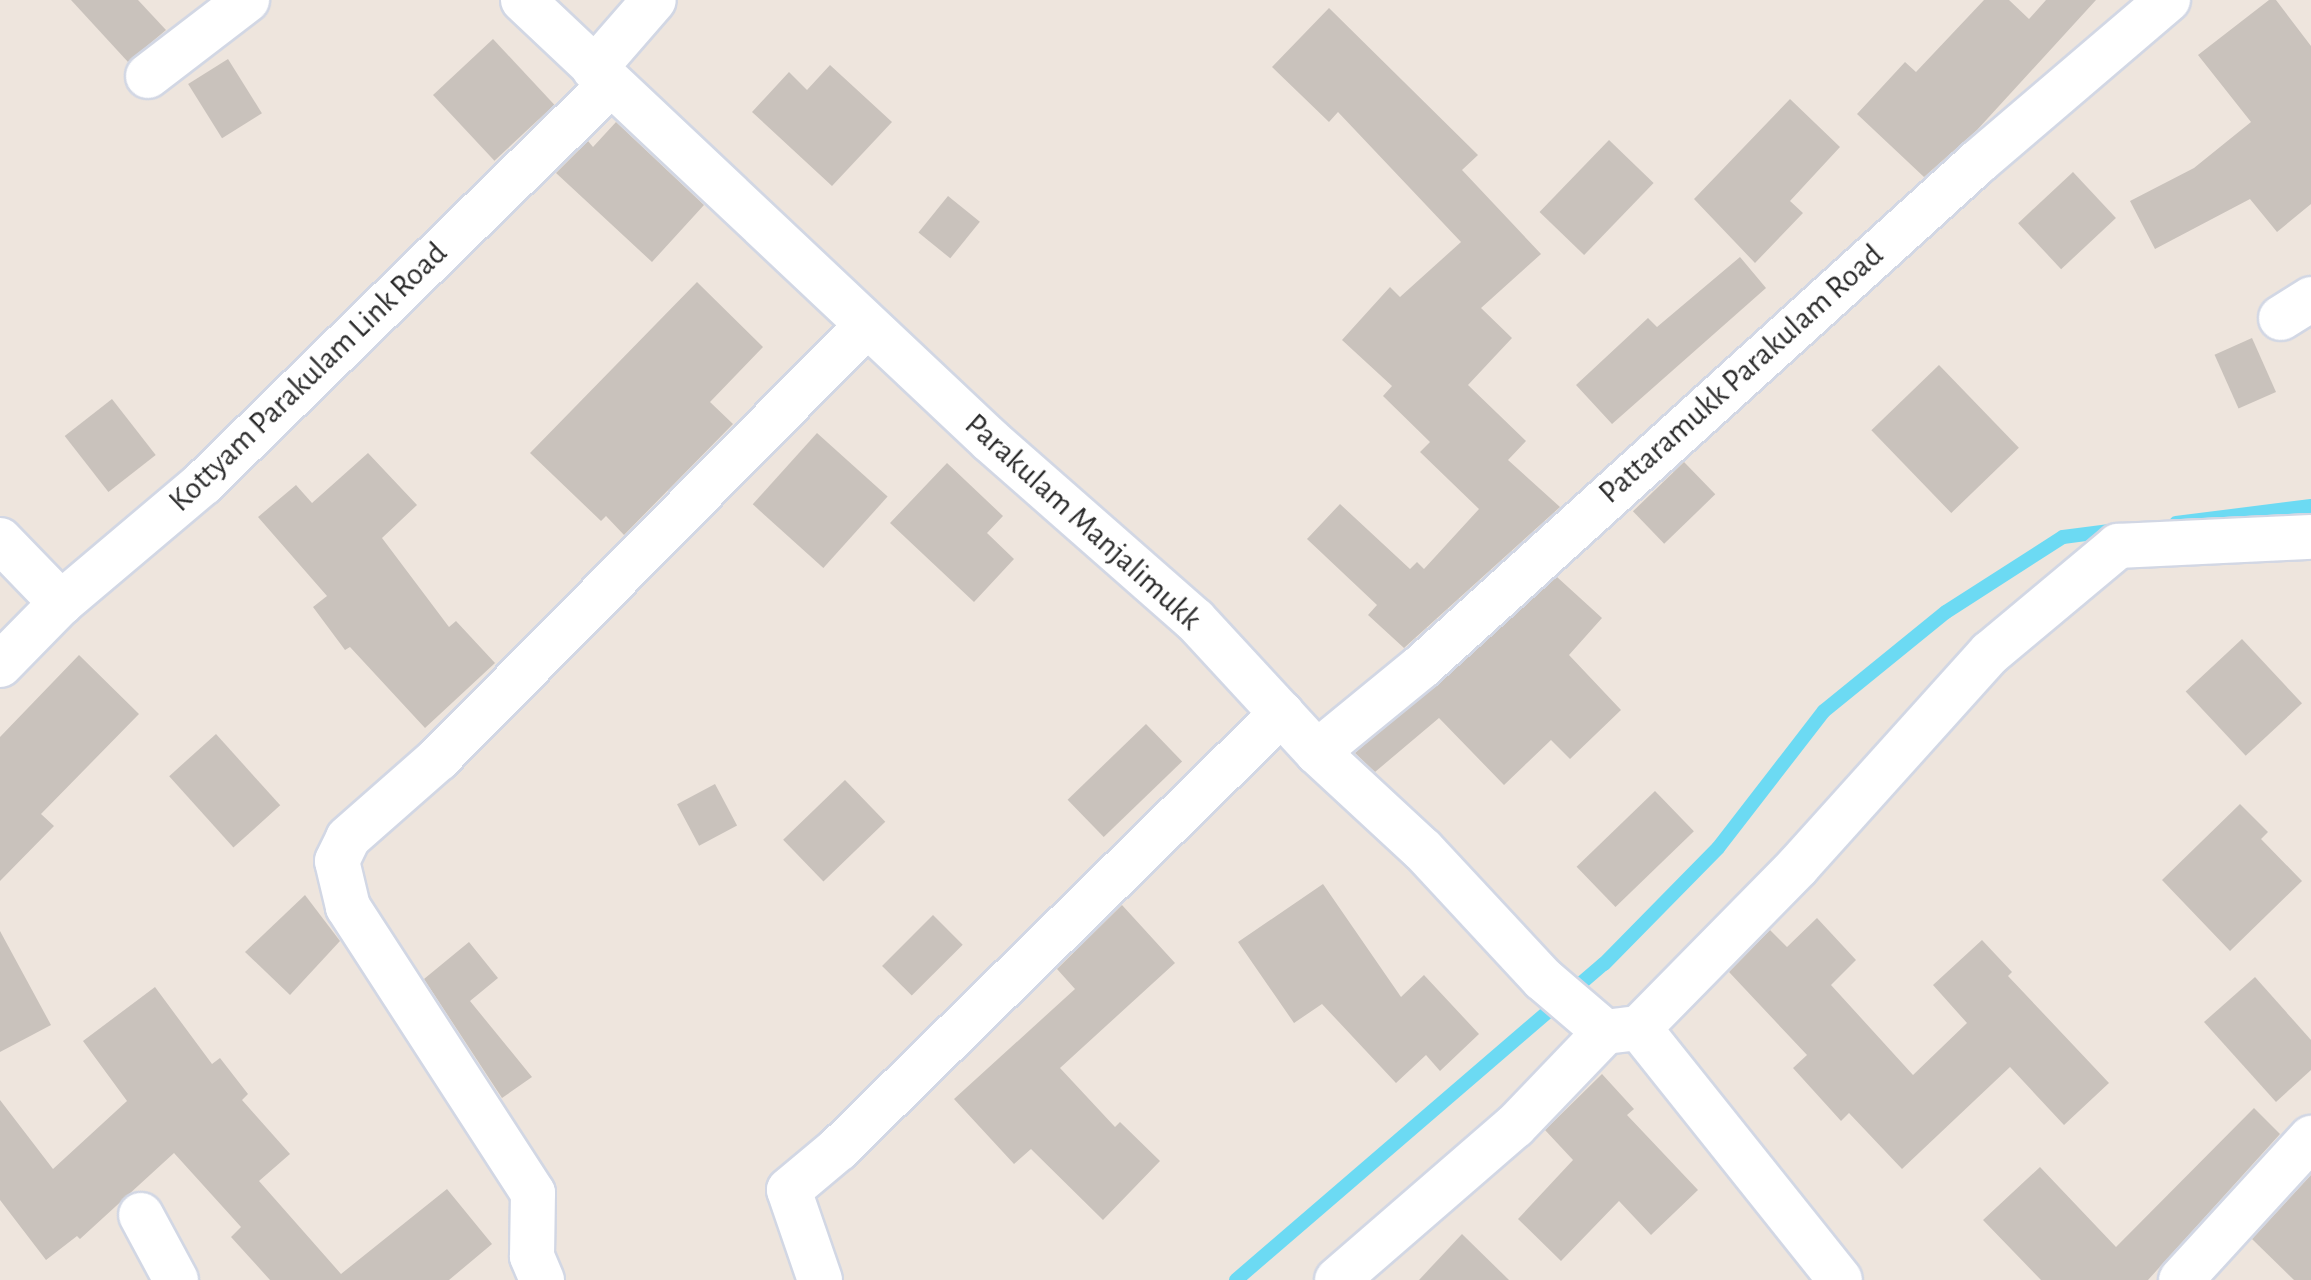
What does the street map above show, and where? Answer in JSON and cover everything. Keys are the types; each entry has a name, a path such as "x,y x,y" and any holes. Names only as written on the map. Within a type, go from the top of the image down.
{"street":[{"path":"148,76 247,0"},
{"name":"Parakulam Manjalimukk","path":"523,0 867,325 1195,620 1317,752 1423,850 1543,979 1611,1026 1840,1280"},
{"name":"Kottyam Parakulam Link Road","path":"0,665 61,603 203,483 603,76 654,0"},
{"name":"Pattaramukk Parakulam Road","path":"1317,752 1421,667 1978,162 2168,0"},
{"path":"542,1280 532,1256 533,1193 348,907 337,861 348,838 438,759 867,325"},
{"path":"1337,1280 1515,1126 1611,1026 1798,866 1990,653 2118,546 2311,537"},
{"path":"0,540 61,603"},
{"path":"820,1280 789,1190 838,1149 1282,713"},
{"path":"2181,1280 2311,1138"},
{"path":"141,1215 176,1280"}],"building":[{"path":"71,0 138,0 166,30 128,62"},
{"path":"1984,0 2009,0 2029,19 2046,0 2096,0 1977,130 1924,177 1857,114 1905,62 1916,72"},
{"path":"2269,0 2276,0 2311,46 2311,204 2277,232 2250,199 2155,249 2130,201 2194,168 2251,122 2198,55"},
{"path":"1329,8 1478,155 1462,170 1541,254 1481,308 1512,338 1468,385 1526,441 1508,460 1560,507 1404,648 1368,615 1377,605 1307,539 1340,504 1410,569 1417,562 1424,569 1479,509 1420,452 1430,442 1383,396 1392,386 1342,340 1390,287 1400,297 1461,242 1338,112 1329,122 1272,67"},
{"path":"493,39 554,105 494,161 433,95"},
{"path":"228,59 262,113 222,138 188,84"},
{"path":"830,65 892,122 832,186 752,112 789,72 807,90"},
{"path":"1790,99 1840,147 1790,201 1803,213 1755,263 1694,199"},
{"path":"616,122 704,205 652,262 556,173 588,141 593,147"},
{"path":"1609,140 1654,183 1584,255 1540,212"},
{"path":"2073,172 2116,218 2061,269 2018,223"},
{"path":"948,196 980,222 950,258 918,233"},
{"path":"1740,257 1766,288 1612,424 1576,385 1648,318 1657,327"},
{"path":"697,282 763,347 710,402 733,424 624,535 606,516 601,521 530,453"},
{"path":"2252,338 2276,392 2239,409 2215,355"},
{"path":"1939,365 2019,448 1951,513 1871,430"},
{"path":"112,399 156,455 108,492 65,436"},
{"path":"817,433 888,497 823,568 753,504"},
{"path":"368,453 417,505 382,538 449,627 456,621 495,663 425,728 350,647 345,650 313,607 327,596 258,517 296,485 312,503"},
{"path":"1684,462 1715,494 1664,544 1633,511"},
{"path":"947,463 1003,516 987,533 1014,559 974,602 890,523"},
{"path":"1557,577 1602,618 1569,655 1621,710 1570,759 1551,740 1504,785 1439,718 1375,772 1355,753"},
{"path":"2242,639 2302,703 2246,756 2186,692"},
{"path":"79,655 139,714 41,814 54,826 0,881 0,737"},
{"path":"1146,724 1182,761 1104,837 1068,800"},
{"path":"216,734 280,805 233,847 169,776"},
{"path":"845,780 885,822 823,881 783,840"},
{"path":"715,784 737,825 699,846 677,804"},
{"path":"1655,791 1694,831 1615,907 1577,867"},
{"path":"2240,804 2268,832 2261,839 2302,881 2230,951 2162,880"},
{"path":"1323,884 1401,997 1424,975 1479,1034 1440,1071 1426,1055 1396,1083 1322,1004 1294,1023 1238,942"},
{"path":"305,895 340,941 290,995 245,952"},
{"path":"1122,905 1175,963 1060,1068 1115,1127 1120,1122 1160,1161 1103,1220 1031,1149 1014,1164 954,1099 1075,989 1057,969"},
{"path":"933,915 963,945 912,996 882,966"},
{"path":"1817,918 1856,960 1831,985 1913,1075 1967,1023 1933,985 1982,940 2012,972 2008,976 2109,1083 2064,1125 2010,1067 1902,1169 1849,1113 1841,1121 1793,1068 1807,1055 1729,972 1770,930 1787,947"},
{"path":"0,931 51,1025 0,1052"},
{"path":"469,942 498,978 470,1001 532,1077 502,1098 424,979"},
{"path":"2255,977 2311,1040 2311,1070 2276,1102 2204,1022"},
{"path":"155,987 212,1064 220,1058 248,1094 242,1100 290,1154 259,1181 341,1274 447,1189 492,1244 449,1280 270,1280 231,1237 241,1227 174,1153 80,1239 77,1236 46,1260 0,1200 0,1100 53,1169 127,1101 83,1041"},
{"path":"1602,1074 1634,1109 1627,1115 1698,1190 1651,1235 1619,1201 1561,1261 1518,1219 1573,1160 1545,1130"},
{"path":"2254,1108 2280,1134 2148,1280 2041,1280 1983,1220 2040,1167 2116,1247"},
{"path":"2311,1175 2311,1280 2294,1280 2252,1239"},
{"path":"1462,1234 1509,1280 1419,1280"}],"waterway":[{"path":"2176,523 2311,506"},
{"path":"1236,1280 1604,964 1718,848 1824,711 1946,612 2063,537 2116,530"}]}
